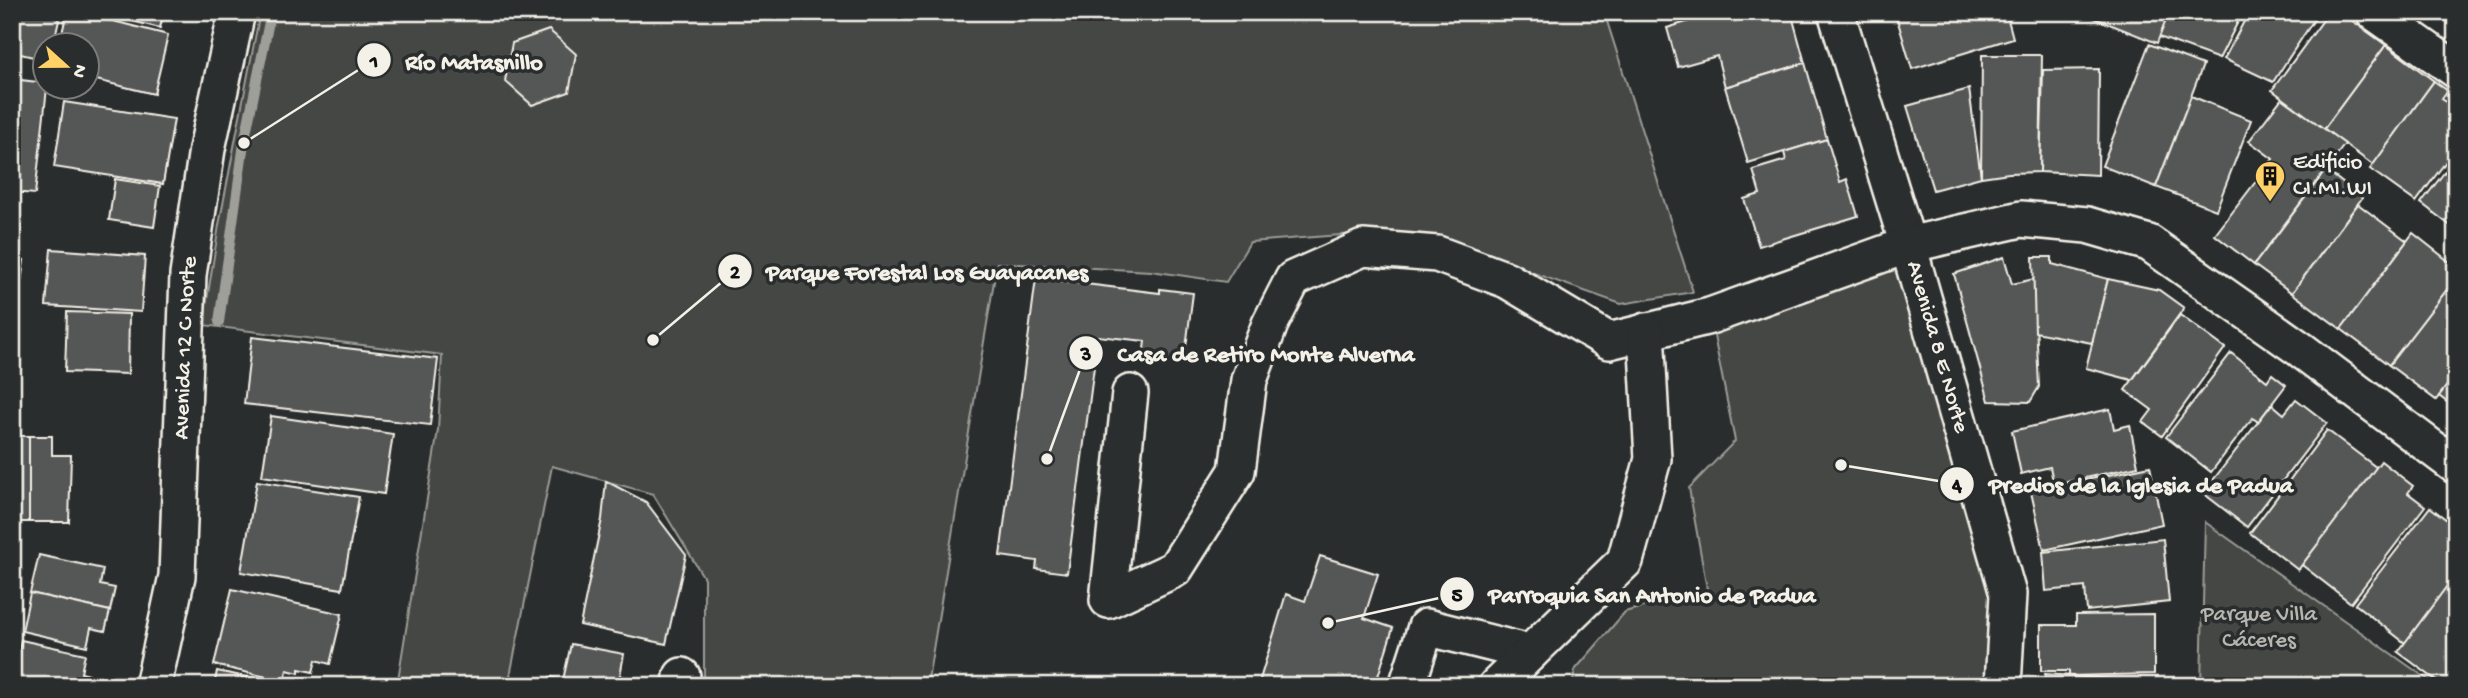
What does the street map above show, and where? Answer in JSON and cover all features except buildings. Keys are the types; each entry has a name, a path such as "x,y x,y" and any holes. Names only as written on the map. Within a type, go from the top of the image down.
{"street":[{"name":"Avenida 12 C Norte","path":"153,686 177,576 188,275 207,149 237,12"},
{"name":"Avenida 8 E Norte","path":"1836,12 1908,245 2007,594 2003,686"},
{"path":"2374,12 2456,70"},
{"path":"1130,393 1108,600 1175,569 1237,471 1249,380 1270,324 1293,279 1363,248 1437,254 1507,280 1609,341 1710,316 1908,245 2021,219 2087,225 2149,243 2300,349 2456,466"},
{"path":"1496,686 1625,561 1653,459 1646,331"},
{"path":"1407,686 1426,627 1530,653"}],"green space":[{"path":"260,12 1604,12 1693,292 1621,304 1497,260 1367,233 1250,242 1226,282 1151,271 997,263 927,686 704,686 704,578 653,494 552,466 508,686 397,686 438,430 442,355 203,325 219,225"},
{"path":"1908,245 2008,594 2003,686 1572,686 1575,670 1625,612 1707,589 1689,488 1735,441 1710,316"},
{"name":"Parque Villa Cáceres","path":"2205,522 2437,686 2201,686"}],"waterway":[{"path":"219,322 244,143 271,12"}],"place":[{"name":"Río Matasnillo","path":"244,143"},
{"name":"Edificio CI.MI.WI","path":"2270,203"},
{"name":"Parque Forestal Los Guayacanes","path":"653,340"},
{"name":"Casa de Retiro Monte Alverna","path":"1047,459"},
{"name":"Predios de la Iglesia de Padua","path":"1841,465"},
{"name":"Parroquia San Antonio de Padua","path":"1328,623"}]}
